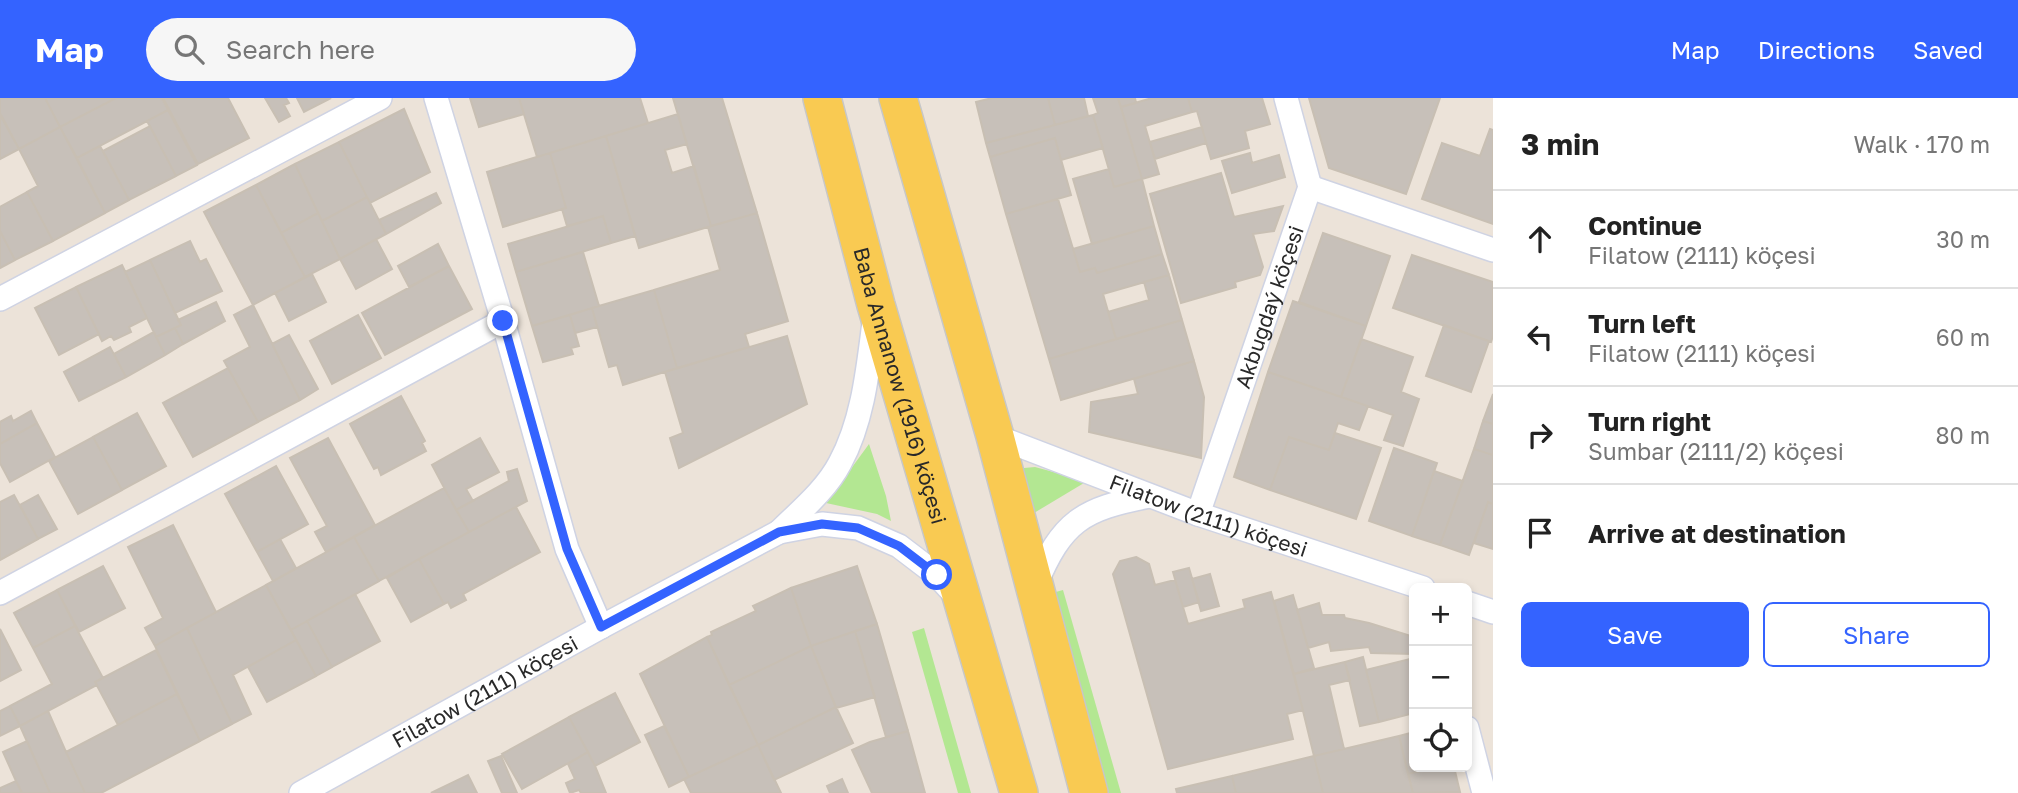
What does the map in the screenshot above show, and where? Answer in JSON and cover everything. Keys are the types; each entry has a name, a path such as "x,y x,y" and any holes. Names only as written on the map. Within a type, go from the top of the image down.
{"main road":[{"name":"Baba Annanow (1916) köçesi","path":"822,98 876,305 1019,793"},
{"path":"898,98 995,436 1090,793"}],"street":[{"path":"0,299 380,98"},
{"path":"436,98 503,321 567,549 601,627"},
{"path":"1286,98 1310,187 1493,250"},
{"name":"Akbugdaý köçesi","path":"1198,514 1310,187"},
{"path":"779,532 813,499 840,465 853,430 868,373 876,305"},
{"path":"0,593 503,321"},
{"name":"Filatow (2111) köçesi","path":"995,436 1198,514 1409,583"},
{"path":"1035,586 1048,554 1063,534 1085,515 1109,503 1150,496"},
{"name":"Filatow (2111) köçesi","path":"301,793 779,532 822,524 858,528 899,546 937,575 963,604"},
{"path":"1472,605 1493,612"},
{"path":"1472,746 1485,793"}],"green space":[{"path":"869,444 891,521 877,514 826,503"},
{"path":"1035,467 1083,480 1084,483 1034,513 1023,473 1024,468"},
{"path":"1063,590 1121,793 1108,793 1052,593"},
{"path":"924,628 971,793 958,793 912,632"}],"building":[{"path":"0,98 45,98 60,127 19,149 0,113"},
{"path":"45,98 116,98 60,127"},
{"path":"116,98 162,98 168,110 77,158 60,127"},
{"path":"163,98 228,98 249,138 198,164"},
{"path":"265,98 286,98 289,103 284,105 290,116 279,122"},
{"path":"297,98 331,98 304,112"},
{"path":"470,98 519,98 524,114 479,127"},
{"path":"519,98 640,98 648,123 537,157"},
{"path":"673,98 722,98 757,213 711,226"},
{"path":"992,98 1048,98 1055,125 986,143 976,102"},
{"path":"1048,98 1084,98 1088,116 1055,125"},
{"path":"1093,98 1118,98 1142,179 1114,187 1093,115 1098,113"},
{"path":"1118,98 1135,98 1136,103 1121,107"},
{"path":"1152,98 1188,98 1192,112 1145,126 1159,174 1142,179 1121,107"},
{"path":"1188,98 1262,98 1270,124 1245,131 1249,148 1211,159 1197,111 1192,112"},
{"path":"1309,98 1440,98 1406,194 1329,168"},
{"path":"404,109 430,172 370,203 339,142"},
{"path":"168,110 197,165 176,176 147,121"},
{"path":"678,114 687,144 665,150 672,173 694,166 711,226 639,248 606,136"},
{"path":"0,115 19,149 0,159"},
{"path":"1093,115 1103,148 1061,160 1055,138 990,157 986,143"},
{"path":"150,126 176,176 129,200 103,151"},
{"path":"60,127 105,213 53,241 27,192 38,186 19,149"},
{"path":"1202,127 1206,143 1155,159 1150,142"},
{"path":"1490,129 1493,130 1493,224 1422,199 1442,143 1480,156"},
{"path":"606,136 635,236 611,243 603,216 567,226 562,209 566,208 550,153"},
{"path":"1055,138 1071,195 1006,214 990,157"},
{"path":"339,142 367,197 322,221 295,164"},
{"path":"100,146 129,200 105,213 77,158"},
{"path":"550,153 566,208 503,227 487,172"},
{"path":"1250,153 1252,163 1279,155 1285,177 1232,193 1222,161"},
{"path":"295,164 318,213 281,233 256,185"},
{"path":"1109,169 1114,187 1142,179 1154,226 1092,244 1073,179"},
{"path":"1221,173 1234,217 1283,206 1274,231 1253,234 1263,267 1260,275 1235,282 1236,287 1181,303 1150,194"},
{"path":"256,185 305,277 253,305 204,212"},
{"path":"27,192 53,241 15,260 0,231 0,207"},
{"path":"436,193 441,203 386,234 379,220"},
{"path":"367,197 386,234 340,259 322,221"},
{"path":"1058,199 1080,272 1095,268 1097,273 1162,254 1169,275 1103,294 1116,339 1049,359 1006,214"},
{"path":"318,213 340,259 305,277 281,233"},
{"path":"757,213 788,321 745,334 749,347 677,368 654,290 720,270 708,227"},
{"path":"603,216 611,243 516,272 508,244"},
{"path":"1154,226 1162,254 1097,273 1095,268 1080,272 1073,249"},
{"path":"0,231 15,260 0,268"},
{"path":"1323,233 1390,256 1366,326 1299,302"},
{"path":"376,239 392,269 356,289 340,259"},
{"path":"190,241 200,262 206,259 222,291 175,313 150,260"},
{"path":"438,244 449,266 409,287 398,266"},
{"path":"583,252 599,306 532,326 516,272"},
{"path":"1412,255 1493,282 1491,342 1393,308"},
{"path":"150,260 181,325 156,337 125,272"},
{"path":"122,265 147,318 129,327 131,332 114,340 111,336 102,341 76,287"},
{"path":"449,266 472,309 385,355 362,313"},
{"path":"312,274 326,302 289,321 275,293"},
{"path":"1169,275 1182,320 1116,339 1108,312 1149,300 1144,282"},
{"path":"76,287 99,334 59,355 35,308"},
{"path":"654,290 677,368 623,385 617,365 609,367 592,308"},
{"path":"1293,301 1366,326 1341,397 1268,372"},
{"path":"216,302 225,321 183,344 175,328 181,325 178,320"},
{"path":"253,305 300,400 258,422 224,361 250,347 234,315"},
{"path":"592,308 597,327 575,333 570,315"},
{"path":"358,315 381,358 332,384 310,341"},
{"path":"570,315 579,346 571,348 573,354 543,362 532,326"},
{"path":"1182,320 1194,361 1061,400 1049,359"},
{"path":"1444,325 1489,341 1471,392 1426,376"},
{"path":"175,328 183,344 165,355 156,337"},
{"path":"154,332 165,355 126,377 114,354"},
{"path":"289,335 318,389 300,400 272,344"},
{"path":"787,336 807,404 679,468 670,438 683,433 665,372"},
{"path":"1361,339 1413,357 1401,392 1419,399 1403,446 1384,440 1393,415 1341,397"},
{"path":"110,347 126,377 79,401 64,372"},
{"path":"1194,361 1204,397 1201,458 1089,432 1091,402 1138,394 1134,379"},
{"path":"228,368 258,422 193,457 163,403"},
{"path":"1268,372 1368,406 1359,430 1338,423 1329,450 1289,437 1270,490 1234,477"},
{"path":"1493,394 1493,424 1483,421"},
{"path":"401,396 425,441 422,443 426,451 381,475 378,467 374,469 350,424"},
{"path":"31,411 37,423 0,444 0,422 11,416 13,421"},
{"path":"137,413 166,466 122,490 93,437"},
{"path":"1483,421 1493,424 1493,455 1474,449"},
{"path":"37,423 55,457 10,482 0,463 0,444"},
{"path":"1335,433 1381,448 1356,519 1270,490 1289,437 1329,450"},
{"path":"93,437 122,490 78,514 49,461"},
{"path":"328,438 375,525 326,552 315,532 327,526 290,458"},
{"path":"480,438 499,472 466,489 473,501 456,510 432,465"},
{"path":"1394,448 1437,463 1412,536 1369,521"},
{"path":"1474,449 1493,455 1493,504 1488,502 1469,555 1440,545"},
{"path":"276,466 308,524 257,552 225,494"},
{"path":"517,469 527,501 469,532 456,510 509,481 507,472"},
{"path":"1434,471 1463,481 1440,545 1412,536"},
{"path":"444,488 469,532 379,581 354,537"},
{"path":"14,495 38,539 0,560 0,502"},
{"path":"38,495 57,529 38,539 20,505"},
{"path":"1488,502 1493,504 1493,549 1474,543"},
{"path":"516,507 540,552 463,594 466,600 451,608 448,602 444,604 419,559"},
{"path":"173,525 216,612 155,646 145,628 163,618 128,547"},
{"path":"354,537 379,581 291,630 266,585"},
{"path":"280,539 296,568 273,581 257,552"},
{"path":"1136,557 1149,564 1155,585 1175,580 1188,624 1245,608 1243,600 1271,592 1303,710 1287,714 1293,739 1168,769 1113,574 1120,561"},
{"path":"419,559 444,604 411,622 387,578"},
{"path":"103,566 125,608 79,632 57,590"},
{"path":"857,566 877,624 811,646 791,588"},
{"path":"1189,568 1199,602 1183,607 1173,572"},
{"path":"1210,574 1219,606 1201,611 1192,579"},
{"path":"266,585 296,640 233,675 251,714 232,724 187,628"},
{"path":"791,588 811,646 729,685 707,637 712,635 711,632 756,611 753,606"},
{"path":"57,590 75,626 33,648 14,613"},
{"path":"355,594 380,641 332,667 307,621"},
{"path":"1293,595 1314,668 1294,674 1274,601"},
{"path":"1319,603 1322,615 1344,615 1345,618 1409,635 1409,654 1371,653 1369,647 1331,651 1329,642 1308,648 1297,610"},
{"path":"307,621 332,667 316,676 291,630"},
{"path":"877,624 908,731 886,737 855,631"},
{"path":"75,626 103,678 95,682 97,685 20,726 10,706 52,684 33,648"},
{"path":"187,628 232,724 200,741 155,646"},
{"path":"0,629 21,670 0,681"},
{"path":"855,631 875,697 836,708 811,646"},
{"path":"707,637 758,745 689,777 640,674"},
{"path":"296,640 316,676 267,702 248,667"},
{"path":"811,646 836,707 758,745 729,685"},
{"path":"156,650 177,694 118,725 95,682"},
{"path":"1363,657 1379,722 1360,726 1345,662"},
{"path":"1409,659 1409,714 1379,722 1366,670"},
{"path":"1345,662 1350,680 1329,685 1344,749 1314,756 1294,674"},
{"path":"615,693 640,742 595,766 569,717"},
{"path":"177,694 200,741 101,793 85,793 66,752"},
{"path":"10,706 20,726 0,736 0,711"},
{"path":"836,707 853,743 774,780 758,745"},
{"path":"48,711 85,793 50,793 20,726"},
{"path":"569,717 588,752 522,789 502,754"},
{"path":"664,726 689,777 669,787 645,735"},
{"path":"908,731 925,793 872,793 852,750"},
{"path":"1409,733 1409,772 1416,772 1408,774 1399,736"},
{"path":"1399,736 1413,793 1323,793 1314,756"},
{"path":"27,741 50,793 22,793 3,752"},
{"path":"758,745 781,793 691,793 684,779"},
{"path":"588,752 606,793 581,793 579,790 570,793 566,783 575,779 568,764"},
{"path":"501,756 517,793 502,793 488,761"},
{"path":"1314,756 1323,793 1236,793 1232,776"},
{"path":"1455,772 1460,792 1413,793 1408,774"},
{"path":"468,775 477,793 431,793"},
{"path":"1232,776 1236,793 1177,793 1176,789"},
{"path":"842,779 848,793 830,793 827,786"},
{"path":"16,781 22,793 0,793 0,788"}],"route":[{"path":"503,321 567,549 601,627 779,532 822,524 858,528 899,546 937,575"}]}
